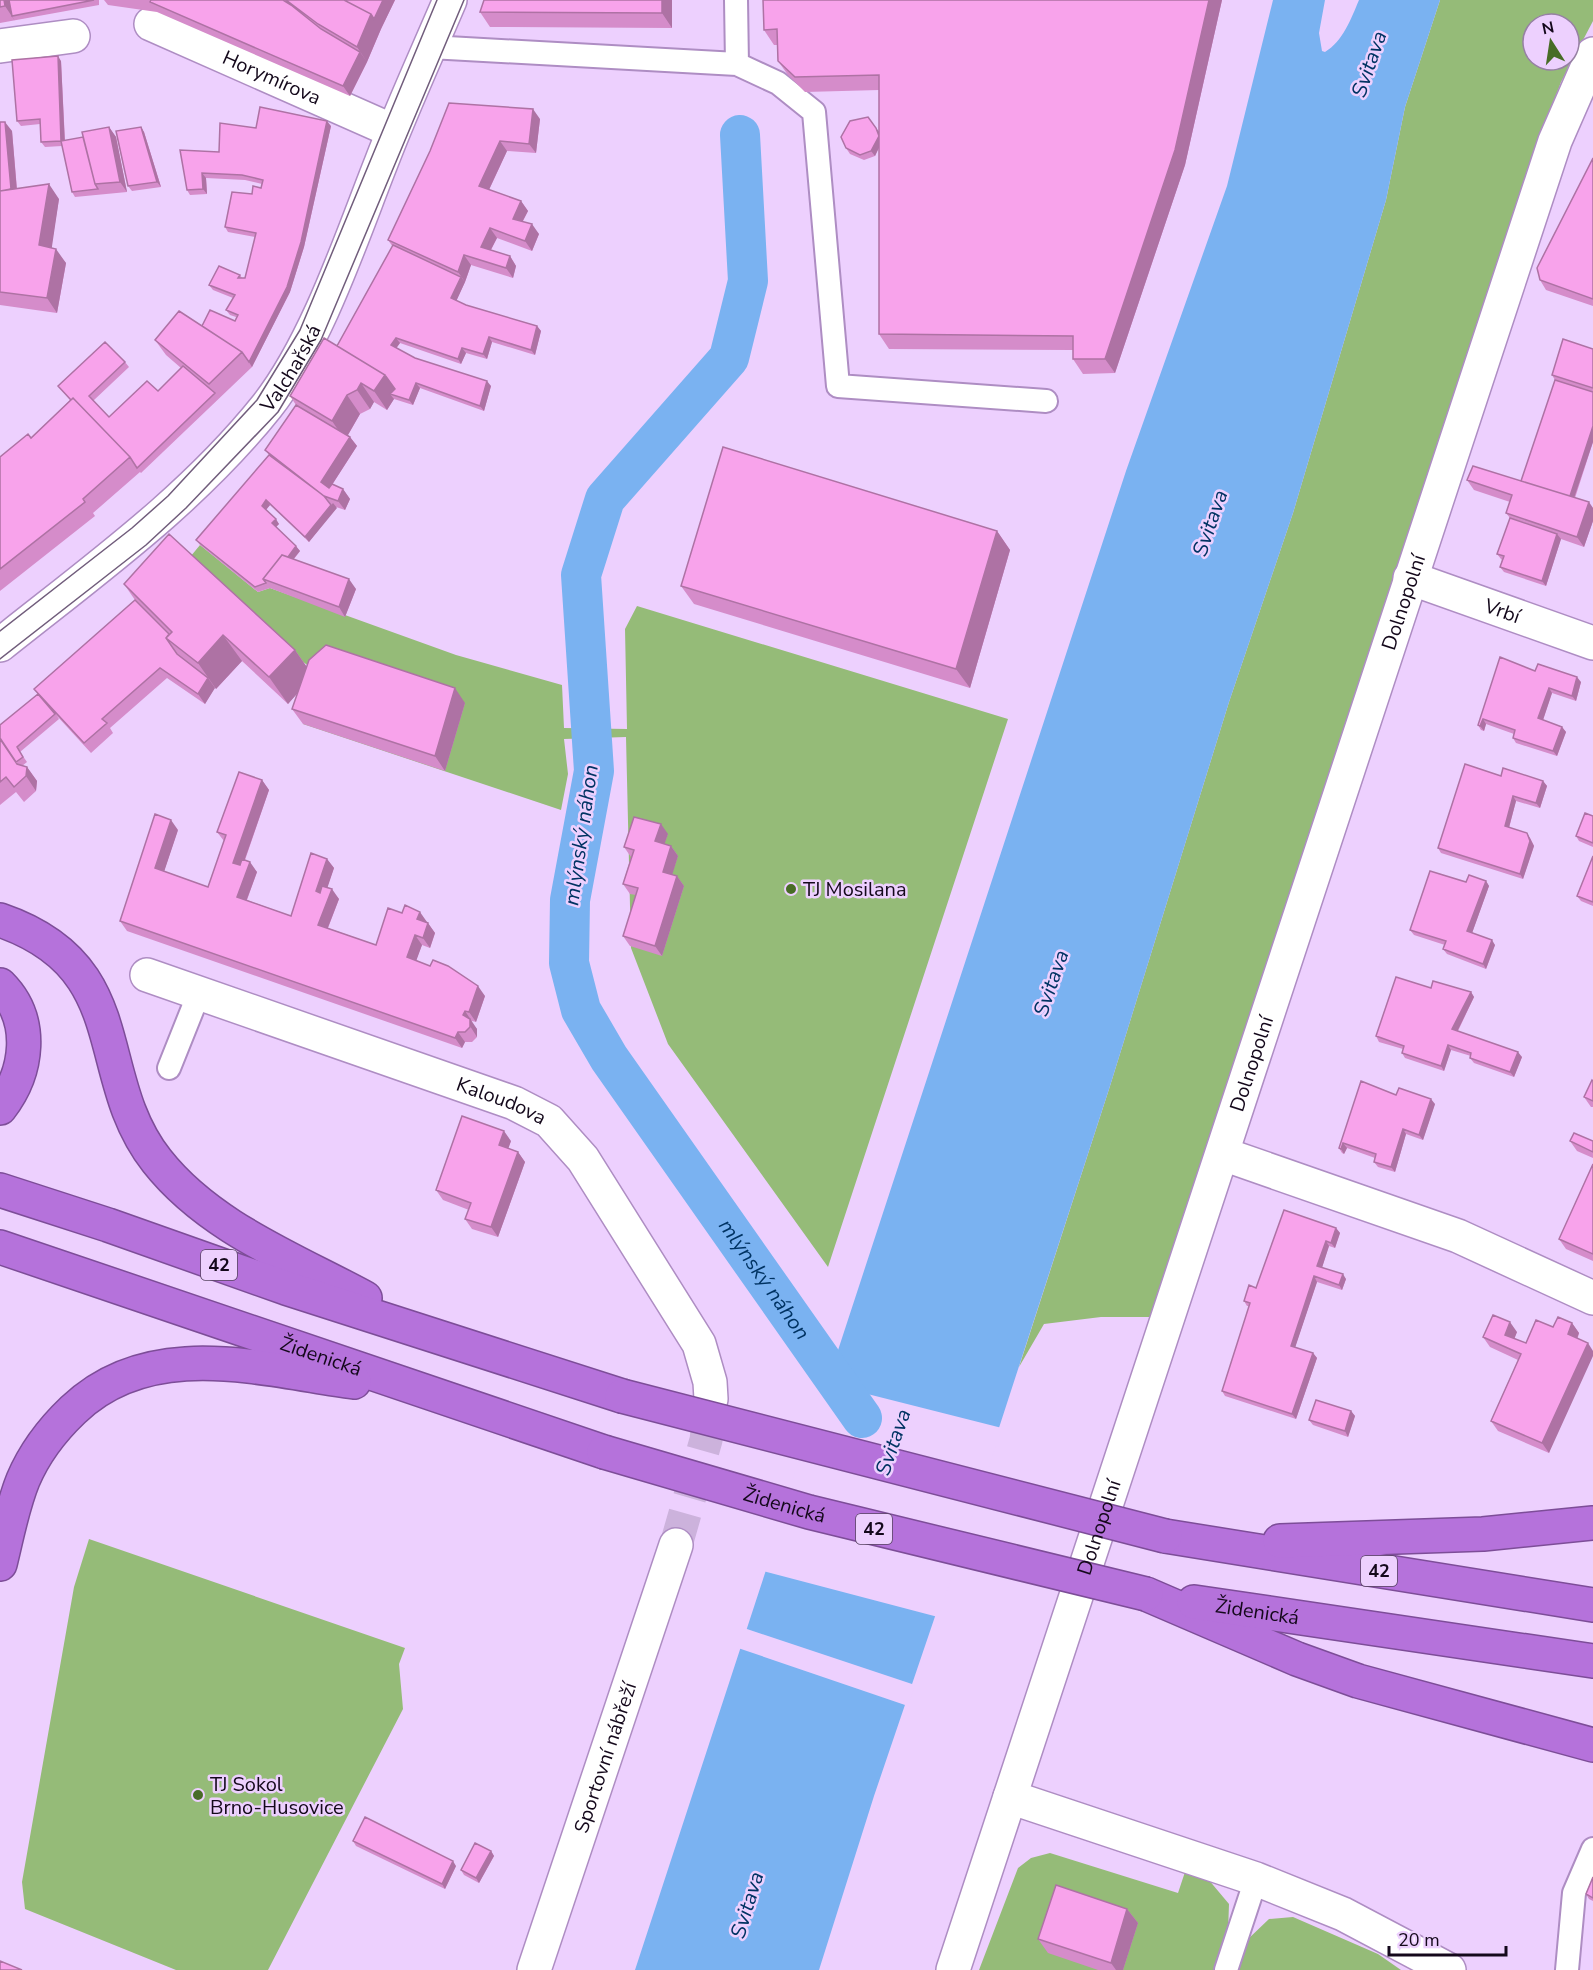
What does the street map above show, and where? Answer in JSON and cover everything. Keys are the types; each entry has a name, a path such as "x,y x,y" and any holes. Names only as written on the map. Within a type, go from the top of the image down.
{"highway":[{"path":"0,920 21,928 44,941 65,958 82,979 97,1002 106,1026 128,1108 155,1159 177,1185 202,1208 231,1226 439,1338"},
{"path":"0,985 8,993 18,1012 24,1033 24,1054 20,1075 0,1108"},
{"name":"42","path":"0,1190 439,1338 622,1396 1165,1536 1593,1605"},
{"name":"Židenická","path":"0,1247 604,1452 819,1515 1146,1594 1593,1660"},
{"path":"0,1564 21,1487 47,1439 83,1400 104,1385 130,1373 163,1365 236,1365 434,1393"},
{"name":"42","path":"1165,1536 1281,1541 1379,1539 1484,1534 1593,1523"},
{"name":"42","path":"1146,1594 1297,1659 1358,1681 1593,1744"}],"street":[{"name":"Valchařská","path":"0,645 146,530 178,501 268,405 311,335 393,131 450,0"},
{"name":"Horymírova","path":"151,24 393,131"},
{"path":"0,46 73,36"},
{"name":"Dolnopolní","path":"953,1970 1555,141 1593,54"},
{"name":"Vrbí","path":"1410,578 1593,643"},
{"name":"Kaloudova","path":"147,975 514,1103 549,1121 583,1159 699,1344 710,1382 711,1399"},
{"path":"1223,1154 1458,1236 1593,1298"},
{"name":"Sportovní nábřeží","path":"534,1970 676,1545"},
{"path":"1010,1797 1256,1879 1343,1914 1449,1970"}],"lane":[{"path":"736,0 737,64"},
{"path":"430,47 737,64 778,83 814,112 838,386 1046,401"},
{"path":"169,1068 199,993"},
{"path":"1567,1970 1574,1893 1593,1849"},
{"path":"1226,1970 1256,1879"}],"green space":[{"path":"1440,0 1593,0 1593,21 1581,44 1581,12 1521,12 1521,72 1566,72 1531,163 1151,1317 1101,1317 1044,1324 1019,1367 1110,1086 1229,702 1293,513 1386,200 1405,107"},
{"name":"TJ Mosilana","path":"200,545 258,592 270,588 456,655 562,685 564,728 627,729 625,629 637,606 1008,719 828,1267 668,1044 631,948 626,737 564,739 568,774 561,810 303,724 318,673 275,641 186,562"},
{"name":"TJ Sokol Brno-Husovice","path":"89,1539 405,1648 399,1664 403,1709 268,1970 176,1970 25,1909 22,1882 74,1587"},
{"path":"1050,1853 1178,1893 1185,1872 1208,1879 1229,1904 1228,1932 1216,1970 979,1970 1018,1868 1031,1858"},
{"path":"1293,1917 1378,1954 1401,1970 1237,1970 1246,1941 1269,1919"}],"water":[{"name":"Svitava","path":"1273,0 1325,0 1319,33 1322,51 1325,52 1342,36 1359,0 1440,0 1405,107 1386,200 1293,513 1229,702 1110,1086 996,1437 874,1796 819,1970 635,1970 1126,471 1227,186"}],"pier":[{"path":"824,1383 1002,1428 938,1617 763,1571"},
{"path":"744,1628 915,1685 908,1706 738,1648"}],"building":[{"path":"0,0 4,0 5,6 0,7"},
{"path":"9,0 94,0 12,16"},
{"path":"151,0 283,0 321,29 360,52 343,86 150,2"},
{"path":"286,0 344,0 371,14 357,47 318,24"},
{"path":"344,0 383,0 374,19 371,14"},
{"path":"484,0 662,0 662,13 480,12"},
{"path":"763,0 1209,0 1175,150 1105,359 1073,359 1073,336 879,334 879,75 795,77 778,61 777,29 764,30"},
{"path":"58,56 61,141 41,142 40,119 17,121 12,60"},
{"path":"449,103 533,109 529,144 500,141 479,186 521,201 513,219 532,224 525,241 490,228 481,247 510,256 506,268 464,255 458,272 388,240 430,151"},
{"path":"260,107 327,121 301,242 287,287 249,362 242,352 202,326 210,310 235,321 238,315 226,310 235,295 209,285 219,266 240,275 238,278 245,278 256,233 225,227 232,192 252,194 253,186 261,188 263,180 242,175 202,173 203,189 187,190 180,150 219,152 220,123 256,128"},
{"path":"868,117 879,136 871,151 860,155 846,148 841,137 850,121"},
{"path":"0,122 5,122 11,189 0,191"},
{"path":"109,127 120,182 95,184 82,132"},
{"path":"141,127 157,182 128,186 116,131"},
{"path":"83,137 98,189 72,192 61,141"},
{"path":"1593,158 1593,299 1540,280 1537,268"},
{"path":"49,184 39,245 56,249 47,298 0,292 0,191"},
{"path":"393,245 461,277 451,298 466,305 537,326 531,350 489,337 483,354 462,348 458,359 396,338 391,345 415,358 487,381 480,406 416,383 409,400 390,394 395,389 385,375 337,346"},
{"path":"179,311 242,352 209,384 155,340"},
{"path":"324,338 385,375 374,391 361,383 357,390 347,395 332,421 290,396"},
{"path":"1563,339 1593,349 1593,388 1552,375"},
{"path":"105,342 125,362 89,396 109,417 147,381 158,391 183,366 215,393 137,468 130,457 73,398 71,400 58,386"},
{"path":"1555,380 1593,392 1593,426 1570,496 1521,481"},
{"path":"73,398 130,457 83,499 85,502 0,569 0,457 28,434 31,438"},
{"path":"296,405 350,437 321,482 329,488 332,484 343,489 338,501 324,496 265,450"},
{"path":"723,447 997,531 956,669 681,586"},
{"path":"269,455 324,496 331,505 305,537 266,500 262,506 276,519 272,523 296,546 288,557 282,555 263,579 266,583 255,587 196,540"},
{"path":"1473,466 1589,502 1577,537 1506,513 1512,495 1467,480"},
{"path":"1510,518 1557,534 1542,581 1500,567 1504,556 1497,554"},
{"path":"169,534 295,650 269,677 223,635 198,663 166,638 172,632 124,584"},
{"path":"282,555 349,579 339,607 263,579"},
{"path":"135,600 169,634 166,638 177,654 208,678 198,694 160,668 102,719 107,723 84,743 34,689"},
{"path":"326,645 455,688 435,756 292,709 309,660"},
{"path":"1500,657 1535,671 1538,664 1577,677 1572,696 1549,688 1538,718 1562,727 1553,751 1513,738 1515,730 1483,719 1480,726 1478,725"},
{"path":"38,694 55,714 17,747 23,757 16,762 0,738 0,725"},
{"path":"0,739 17,764 27,767 26,776 14,787 6,777 0,782"},
{"path":"1465,764 1501,776 1503,768 1543,781 1536,803 1513,796 1505,826 1527,833 1530,841 1520,874 1438,848"},
{"path":"239,772 262,780 233,863 240,865 242,859 250,862 237,897 291,916 311,853 327,859 316,891 320,893 322,886 332,889 318,925 376,945 388,908 402,913 405,905 420,912 417,919 428,923 423,938 415,935 407,957 430,966 433,960 448,966 478,986 469,1012 465,1011 463,1015 470,1019 470,1027 465,1032 458,1032 455,1038 120,921 155,814 171,820 155,868 208,887 226,835 217,832"},
{"path":"1585,813 1593,816 1593,843 1576,836"},
{"path":"634,817 661,824 655,841 671,846 663,872 677,876 655,946 623,936 638,888 623,884 634,850 624,847"},
{"path":"1593,856 1593,902 1577,896"},
{"path":"1430,871 1466,882 1469,875 1486,881 1467,931 1492,940 1483,964 1443,949 1446,941 1410,930"},
{"path":"1396,977 1431,988 1433,981 1471,992 1452,1029 1518,1052 1510,1072 1470,1058 1471,1053 1448,1045 1441,1066 1402,1053 1404,1046 1376,1036"},
{"path":"1361,1081 1396,1095 1399,1088 1431,1099 1419,1135 1403,1129 1391,1167 1374,1162 1376,1154 1343,1143 1341,1149 1339,1148"},
{"path":"1593,1081 1593,1101 1584,1097"},
{"path":"462,1116 504,1131 499,1145 518,1152 491,1227 465,1219 471,1203 436,1190"},
{"path":"1574,1133 1593,1141 1593,1152 1570,1141"},
{"path":"1593,1164 1593,1254 1559,1239"},
{"path":"1284,1210 1336,1228 1331,1243 1326,1241 1317,1266 1343,1274 1339,1285 1314,1276 1291,1346 1313,1353 1292,1414 1222,1391 1250,1303 1244,1301 1249,1285 1256,1288"},
{"path":"1493,1315 1510,1322 1505,1335 1526,1343 1536,1320 1553,1327 1558,1317 1572,1323 1568,1334 1588,1343 1542,1443 1491,1421 1521,1354 1483,1337"},
{"path":"1316,1400 1351,1411 1345,1431 1309,1420"},
{"path":"365,1817 453,1861 442,1884 353,1841"},
{"path":"475,1843 491,1851 476,1878 461,1870"},
{"path":"1593,1877 1593,1898 1586,1894"},
{"path":"1056,1885 1127,1909 1111,1963 1038,1939"},
{"path":"0,1961 22,1970 0,1970"}],"waterway":[{"name":"mlýnský náhon","path":"740,135 748,281 729,358 605,499 581,575 594,771 570,900 569,963 581,1010 609,1058 862,1418"}],"tunnel":[{"path":"676,1545 706,1440 711,1399"}],"tram line":[{"path":"0,631 132,528 168,496 257,400 300,330 437,0"},
{"path":"0,659 146,545 186,508 278,412 321,340 464,0"}],"place":[{"name":"TJ Mosilana","path":"791,889"},
{"name":"TJ Sokol Brno-Husovice","path":"198,1795"}]}
